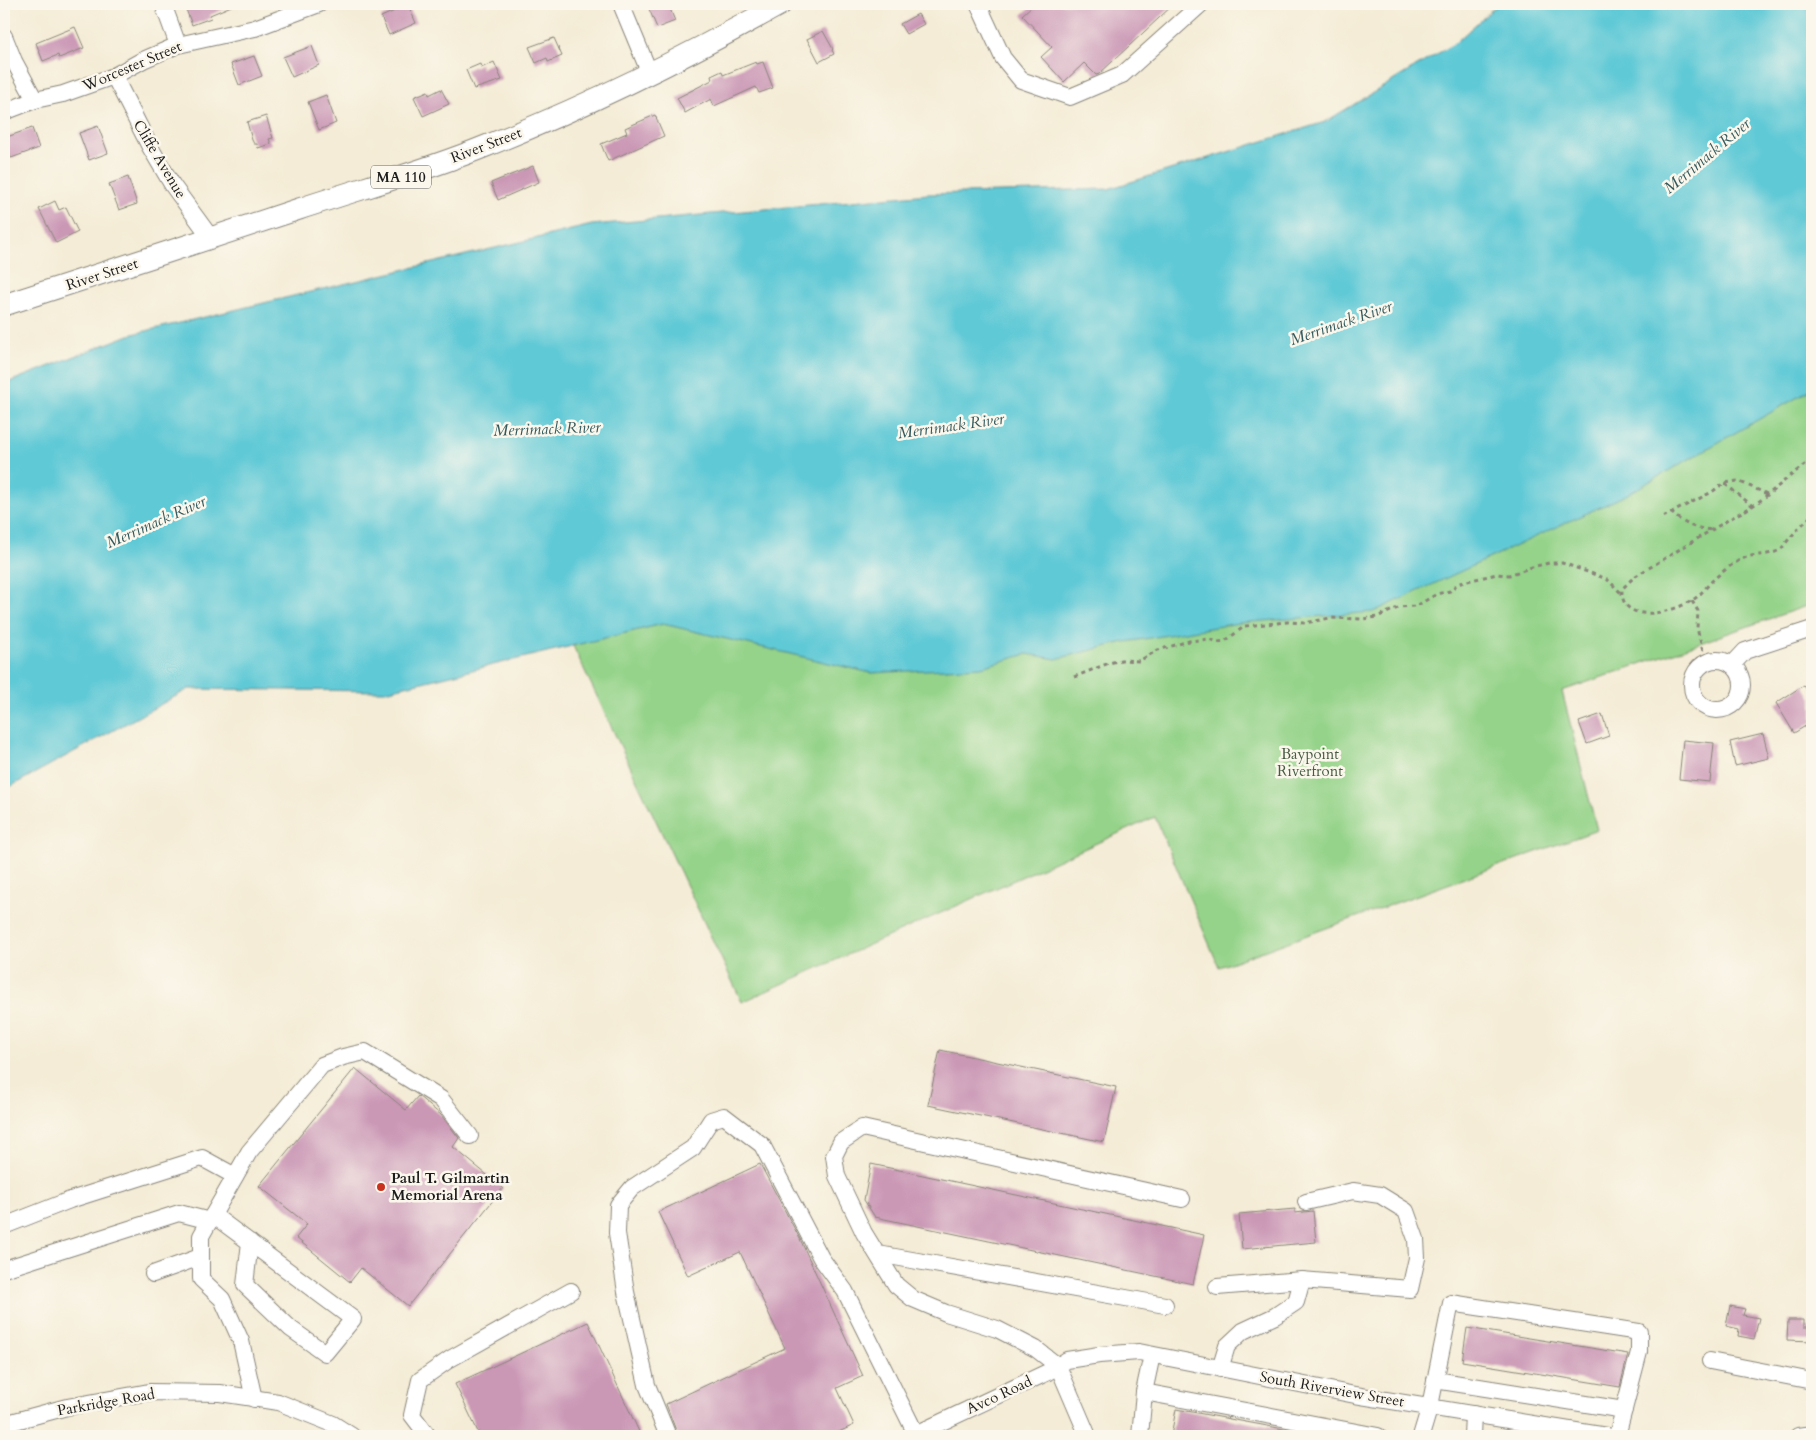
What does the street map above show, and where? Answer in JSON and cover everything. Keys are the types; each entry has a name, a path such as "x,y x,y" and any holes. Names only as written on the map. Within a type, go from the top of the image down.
{"main road":[{"name":"River Street","path":"4,305 388,182 486,147 650,74 781,4"}],"street":[{"path":"162,4 178,45"},
{"name":"Worcester Street","path":"4,112 35,100 63,94 114,76 143,60 178,45 255,28 319,4"},
{"path":"622,4 650,74"},
{"path":"978,4 1003,58 1021,80 1070,97 1122,75 1201,4"},
{"path":"4,36 14,62 35,100"},
{"name":"Cliffe Avenue","path":"114,76 150,147 211,238"},
{"path":"1732,665 1745,651 1812,629"},
{"path":"1719,660 1732,665 1738,671 1741,678 1740,694 1730,707 1722,710 1706,708 1695,696 1693,681 1695,673 1706,663 1719,660"},
{"path":"254,1399 242,1341 222,1300 201,1279 200,1257 201,1236 249,1152 322,1064 365,1052 441,1099 470,1136"},
{"path":"668,1436 647,1385 628,1302 616,1233 618,1205 632,1188 693,1148 711,1120 724,1116 762,1145 821,1258 845,1291 914,1435"},
{"path":"1088,1436 1058,1366 1036,1349 997,1329 946,1313 914,1299 896,1285 864,1233 837,1176 834,1156 842,1142 862,1128 1182,1198"},
{"path":"4,1226 70,1200 202,1158 235,1176"},
{"path":"1217,1287 1302,1280 1410,1290 1417,1258 1416,1239 1406,1212 1380,1195 1353,1191 1306,1202"},
{"path":"4,1269 179,1214 212,1218 250,1242 353,1319 325,1354 291,1329 245,1285 250,1242"},
{"path":"878,1254 1165,1305"},
{"path":"153,1274 200,1257"},
{"path":"1220,1369 1227,1346 1243,1331 1275,1316 1296,1302 1302,1280"},
{"path":"428,1436 412,1415 420,1380 450,1359 571,1291"},
{"path":"1421,1436 1430,1406 1450,1303 1638,1332 1639,1352 1617,1436"},
{"name":"South Riverview Street","path":"1058,1366 1067,1360 1139,1352 1354,1395 1607,1436"},
{"path":"1140,1436 1144,1392 1152,1355"},
{"path":"1710,1361 1812,1381"},
{"name":"Avco Road","path":"914,1435 1058,1366"},
{"path":"1435,1380 1624,1410"},
{"name":"Parkridge Road","path":"4,1424 67,1407 149,1392 220,1393 278,1402 333,1424 352,1436"},
{"path":"1144,1392 1378,1436"},
{"path":"1472,1414 1472,1436"},
{"path":"1798,1436 1812,1434"}],"path":[{"path":"1812,460 1795,471 1754,506 1634,577 1622,589 1624,603 1630,610 1639,614 1661,611 1692,601 1728,568 1745,558 1769,554 1780,549 1812,515"},
{"path":"1662,517 1712,492 1724,483 1738,481 1767,494"},
{"path":"1724,483 1754,506"},
{"path":"1671,512 1687,525 1713,530"},
{"path":"1074,677 1121,660 1139,661 1158,650 1189,641 1209,639 1218,642 1225,641 1245,626 1287,622 1304,623 1330,618 1362,619 1377,617 1400,607 1416,606 1438,594 1450,591 1463,582 1497,574 1509,575 1532,566 1549,563 1566,565 1600,576 1622,594"},
{"path":"1692,601 1698,611 1697,628 1706,663"}],"green space":[{"name":"Baypoint Riverfront","path":"1812,369 1812,604 1562,691 1597,830 1219,967 1155,817 742,1002 565,629"}],"water":[{"name":"Merrimack River","path":"1498,4 1812,4 1812,389 1626,495 1373,612 1239,623 1120,643 1056,659 1027,654 981,667 871,673 663,624 385,691 189,689 4,790 4,384 129,335 592,225 928,194 1108,189 1325,122 1455,43"}],"building":[{"path":"184,4 236,4 210,15 211,18 192,25"},
{"path":"647,4 668,4 675,21 657,28"},
{"path":"1034,4 1174,4 1099,74 1096,75 1084,63 1064,82 1041,57 1052,47 1022,15"},
{"path":"408,5 416,23 389,35 381,17"},
{"path":"918,14 924,24 906,34 900,24"},
{"path":"75,27 84,48 59,58 58,55 43,61 36,43"},
{"path":"823,31 834,54 819,62 807,39"},
{"path":"554,38 562,56 548,62 547,58 536,63 529,47"},
{"path":"312,46 319,65 292,77 283,57"},
{"path":"254,56 262,76 239,85 231,64"},
{"path":"494,62 502,80 474,89 466,70 480,64 481,68"},
{"path":"756,62 757,64 763,62 773,88 759,93 756,87 714,106 711,99 685,113 677,98 712,80 711,76 722,71 723,75"},
{"path":"441,89 449,104 423,116 414,97 428,91 429,95"},
{"path":"326,95 336,123 319,130 308,102"},
{"path":"655,115 664,136 608,161 601,144 627,133 625,128"},
{"path":"266,116 273,138 269,139 271,144 258,148 257,144 254,144 252,140 247,122"},
{"path":"98,126 108,153 89,160 79,133"},
{"path":"32,128 39,148 11,158 4,138"},
{"path":"533,166 539,182 498,200 491,183"},
{"path":"128,177 137,204 119,210 109,184"},
{"path":"55,201 59,210 66,207 78,232 56,243 39,209"},
{"path":"1804,685 1812,698 1812,722 1794,733 1776,703"},
{"path":"1602,714 1609,736 1587,744 1579,722"},
{"path":"1763,734 1769,758 1735,766 1730,742"},
{"path":"1683,740 1714,743 1710,782 1679,779"},
{"path":"940,1050 1116,1087 1104,1142 928,1105"},
{"name":"Paul T. Gilmartin Memorial Arena","path":"355,1068 406,1110 418,1096 441,1115 459,1138 453,1147 503,1188 408,1306 361,1268 350,1282 296,1238 307,1224 259,1186"},
{"path":"760,1164 800,1239 863,1376 837,1388 854,1425 830,1436 678,1436 666,1404 785,1348 740,1252 688,1276 658,1212"},
{"path":"871,1164 1204,1235 1193,1284 875,1217 864,1200"},
{"path":"1295,1209 1295,1213 1313,1211 1316,1242 1242,1249 1239,1214"},
{"path":"1730,1306 1745,1309 1743,1315 1759,1318 1754,1339 1738,1336 1739,1329 1726,1326"},
{"path":"1788,1320 1804,1320 1804,1327 1812,1327 1812,1341 1787,1340"},
{"path":"588,1322 641,1436 480,1436 455,1384"},
{"path":"1467,1328 1628,1354 1620,1387 1462,1361"},
{"path":"1176,1409 1289,1430 1288,1436 1171,1436"}],"place":[{"name":"Paul T. Gilmartin Memorial Arena","path":"381,1187"}]}
